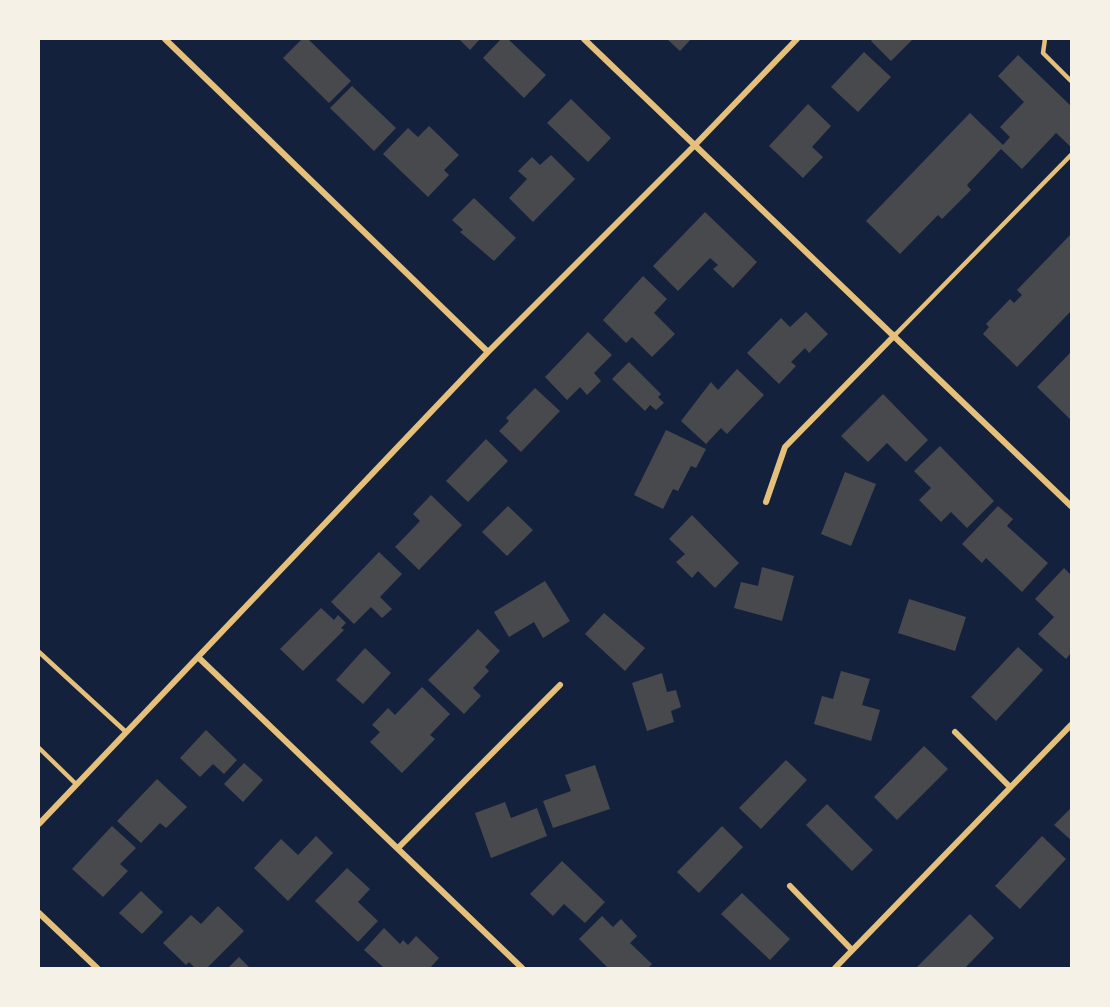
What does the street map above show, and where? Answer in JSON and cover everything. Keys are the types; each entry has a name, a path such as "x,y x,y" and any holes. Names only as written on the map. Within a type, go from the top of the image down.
{"street":[{"path":"165,39 488,352"},
{"path":"584,39 1071,506"},
{"path":"39,824 488,352 694,146 796,39"},
{"path":"766,502 785,447 895,335"},
{"path":"198,657 522,968"},
{"path":"398,848 560,685"},
{"path":"835,968 1071,725"},
{"path":"954,732 1010,787"},
{"path":"790,886 852,950"},
{"path":"39,913 97,968"}],"lane":[{"path":"1046,39 1043,53 1071,81"},
{"path":"895,335 1071,154"},
{"path":"39,652 126,732"},
{"path":"39,748 76,784"}],"building":[{"path":"302,39 308,39 351,81 329,103 283,58"},
{"path":"459,39 480,39 470,50"},
{"path":"501,39 508,39 546,75 524,98 483,58"},
{"path":"667,39 691,39 680,51"},
{"path":"873,39 913,39 891,61 871,41"},
{"path":"864,52 891,77 858,112 831,87"},
{"path":"1018,55 1071,106 1071,147 1056,133 1022,169 1001,149 967,185 971,190 942,219 938,215 900,254 866,221 970,113 1003,145 1010,137 1000,127 1024,102 998,76"},
{"path":"352,86 396,128 374,151 330,108"},
{"path":"571,99 611,138 588,162 547,123"},
{"path":"808,104 831,126 812,147 823,157 803,178 769,146"},
{"path":"429,126 459,155 444,170 449,175 428,197 383,154 408,128 418,137"},
{"path":"551,155 575,179 533,222 509,198 527,179 518,171 532,157 540,165"},
{"path":"474,198 516,238 494,261 460,232 463,230 452,220"},
{"path":"705,212 757,262 733,288 713,269 718,265 710,258 678,291 653,266"},
{"path":"1071,234 1071,311 1017,367 983,334 989,327 986,324 1010,299 1014,303 1022,295 1017,290"},
{"path":"643,276 667,299 654,313 675,334 652,357 632,337 626,343 603,320"},
{"path":"806,312 828,334 809,353 805,348 791,362 796,366 779,384 747,353 781,318 790,327"},
{"path":"588,332 612,355 594,373 601,381 587,395 580,387 567,400 545,377"},
{"path":"1071,352 1071,420 1037,387"},
{"path":"629,362 661,394 658,397 664,403 656,410 650,405 645,411 612,379"},
{"path":"737,369 764,395 727,434 721,428 706,444 681,421 711,382 718,390"},
{"path":"535,388 560,411 521,452 499,431 509,421 506,418"},
{"path":"883,394 928,440 906,462 887,443 868,462 841,436"},
{"path":"666,430 706,449 696,468 691,466 678,491 673,489 663,509 634,495"},
{"path":"486,439 508,461 468,502 446,481"},
{"path":"940,446 994,501 967,528 951,512 941,522 919,500 931,488 914,471"},
{"path":"845,472 876,484 851,546 821,534"},
{"path":"431,495 462,525 419,570 395,547 420,521 413,514"},
{"path":"508,506 533,530 507,556 482,532"},
{"path":"998,506 1013,519 1007,526 1048,563 1022,592 986,558 982,563 962,544"},
{"path":"692,515 739,563 715,588 698,571 692,578 676,562 685,554 669,539"},
{"path":"379,552 402,574 380,597 392,609 382,618 371,607 354,624 331,602"},
{"path":"762,567 794,576 782,621 734,608 741,582 758,586"},
{"path":"1064,568 1071,575 1071,653 1066,659 1038,634 1054,617 1035,599"},
{"path":"545,581 570,621 543,638 534,622 509,637 494,612"},
{"path":"909,599 966,617 955,651 898,633"},
{"path":"321,608 334,620 338,615 346,623 341,628 344,630 303,671 280,649"},
{"path":"604,613 645,648 625,671 585,634"},
{"path":"478,629 500,651 485,667 489,671 473,688 481,696 464,714 428,680"},
{"path":"1018,647 1043,670 996,721 971,697"},
{"path":"365,648 391,673 363,704 336,680"},
{"path":"841,671 870,679 862,705 880,710 871,741 814,724 822,696 833,699"},
{"path":"662,673 667,692 676,690 681,707 671,711 674,722 647,731 632,683"},
{"path":"422,687 450,714 430,735 435,739 402,773 370,742 380,732 372,725 388,708 395,715"},
{"path":"206,730 237,760 224,774 213,764 200,777 180,758"},
{"path":"924,746 948,769 897,820 874,797"},
{"path":"786,760 807,780 761,829 739,808"},
{"path":"244,763 263,780 243,802 224,784"},
{"path":"595,765 610,809 553,828 543,801 571,791 565,775"},
{"path":"157,779 187,807 166,828 160,823 141,843 117,821"},
{"path":"505,802 511,818 537,808 547,836 491,858 475,813"},
{"path":"827,804 873,850 852,871 806,825"},
{"path":"1071,808 1071,840 1054,825"},
{"path":"112,826 136,848 120,864 128,871 103,897 72,869"},
{"path":"722,826 743,847 699,893 677,872"},
{"path":"316,836 333,853 288,901 254,868 281,839 298,855"},
{"path":"1042,836 1066,859 1020,909 995,886"},
{"path":"562,861 605,902 585,923 564,904 553,916 530,894"},
{"path":"347,868 370,889 358,902 378,921 358,942 315,901"},
{"path":"141,891 163,912 142,934 119,913"},
{"path":"742,893 790,939 770,960 721,914"},
{"path":"218,906 244,931 207,968 195,968 189,962 186,965 163,943 191,915 201,924"},
{"path":"970,914 994,938 965,968 916,968"},
{"path":"602,916 613,927 621,919 637,936 630,943 652,964 648,968 608,968 579,939"},
{"path":"384,928 400,944 403,940 408,945 416,936 439,958 430,968 384,968 364,950"},
{"path":"239,957 250,968 228,968"}]}
